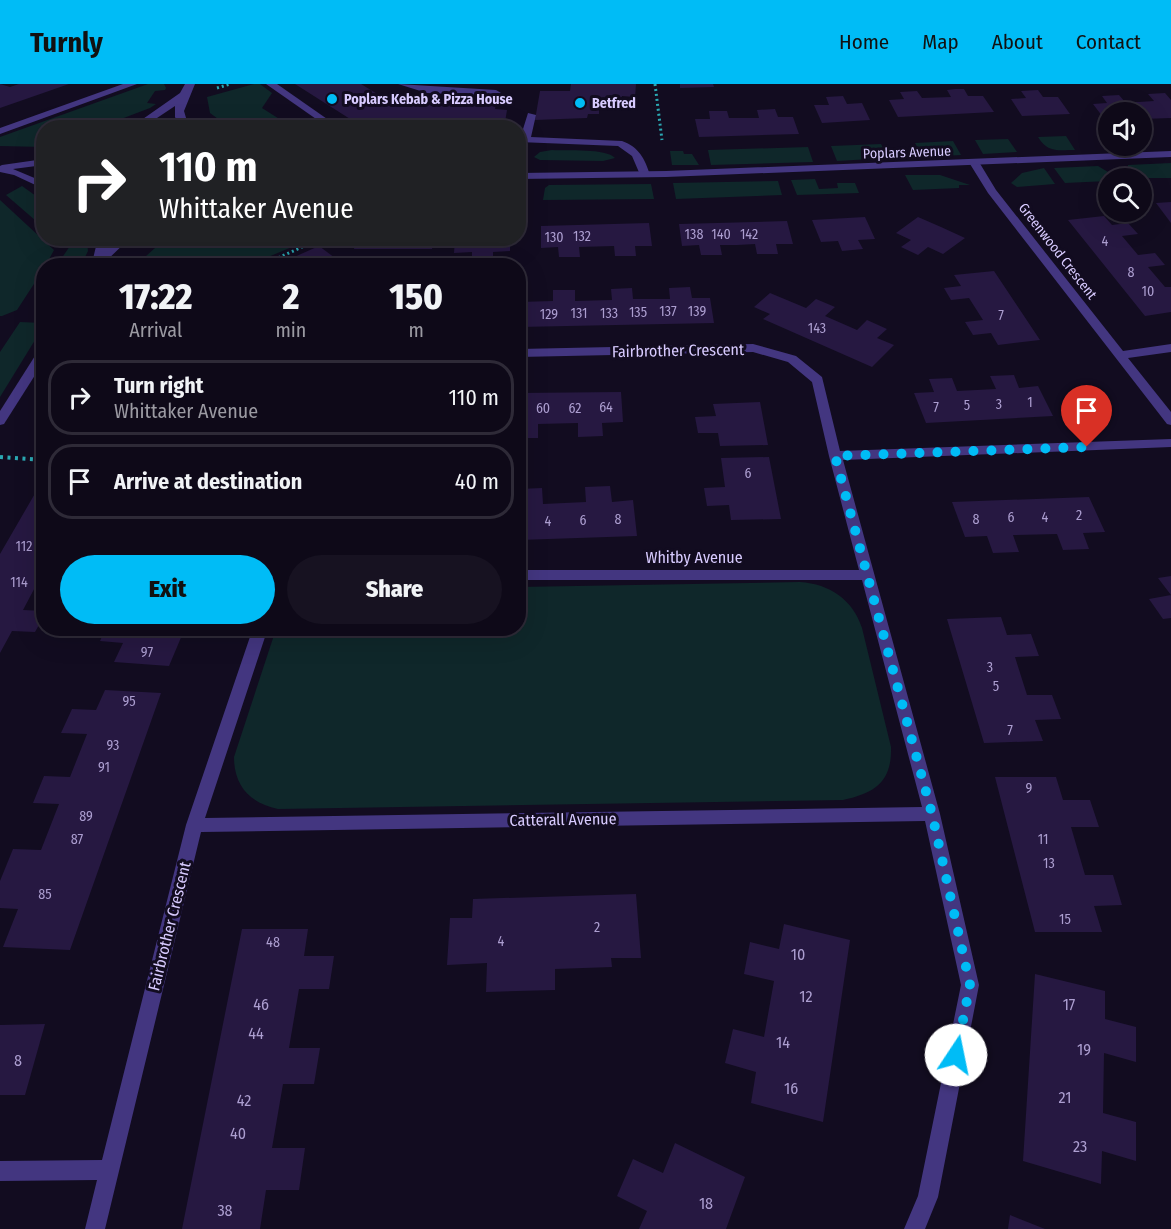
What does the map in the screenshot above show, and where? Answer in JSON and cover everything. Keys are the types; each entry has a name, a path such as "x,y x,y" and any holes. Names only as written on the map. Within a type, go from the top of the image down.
{"street":[{"path":"0,130 132,84"},
{"path":"180,120 179,110 190,84"},
{"path":"272,84 324,120"},
{"path":"403,84 427,90 496,93"},
{"path":"147,120 184,94"},
{"path":"526,130 531,115"},
{"path":"526,139 626,145 637,154 645,175"},
{"name":"Poplars Avenue","path":"526,176 645,175 975,164 1171,154"},
{"path":"0,168 36,163"},
{"name":"Greenwood Crescent","path":"975,164 992,191 1171,421"},
{"path":"0,168 36,182"},
{"path":"103,258 116,246"},
{"name":"Fairbrother Crescent","path":"526,353 753,348 792,359 818,380 835,456 932,814 970,985 928,1197 914,1229"},
{"path":"1121,355 1171,348"},
{"path":"0,421 36,364"},
{"path":"835,456 1171,443"},
{"name":"Whitby Avenue","path":"526,575 868,575"},
{"name":"Fairbrother Crescent","path":"95,1229 194,825 258,636"},
{"name":"Catterall Avenue","path":"194,825 932,814"},
{"path":"0,1171 109,1170"}],"path":[{"path":"655,84 666,174"},
{"path":"278,258 304,246"},
{"path":"0,457 36,459"}],"green space":[{"path":"148,84 164,84 166,88 155,91 147,103 156,104 118,120 47,120"},
{"path":"260,84 272,93 262,108 281,120 220,120 210,113 207,97"},
{"path":"36,124 36,147 0,146 0,137"},
{"path":"1066,136 1075,150 1049,148 1038,137"},
{"path":"1008,139 1017,152 983,154 975,140"},
{"path":"953,141 961,155 923,157 915,143"},
{"path":"881,144 888,158 837,161 831,146"},
{"path":"808,147 813,162 711,165 708,150"},
{"path":"595,151 615,158 603,161 540,160 534,157 540,152"},
{"path":"670,151 692,154 699,165 672,165"},
{"path":"1171,163 1171,178 1152,178 1152,168 1128,168 1128,165"},
{"path":"1098,166 1101,168 1098,168 1098,181 1065,183 1054,168"},
{"path":"1044,168 1055,184 1017,187 1011,183 1022,173"},
{"path":"905,175 940,175 970,185 959,185 959,188 913,190"},
{"path":"815,179 819,189 838,188 837,183 855,183 859,193 797,195 791,180"},
{"path":"778,181 782,195 676,199 673,183"},
{"path":"651,184 654,199 543,200 545,188 549,185"},
{"path":"22,186 36,196 36,221 6,195"},
{"path":"0,200 36,233 36,246 50,246 54,250 50,258 36,258 36,281 17,310 0,316"},
{"path":"70,246 87,246 84,258 62,258"},
{"path":"159,246 294,246 266,258 144,258"},
{"path":"20,322 36,323 36,338 0,397 0,352"},
{"path":"800,582 811,583 830,590 839,595 853,609 862,628 891,747 891,759 885,777 864,794 843,800 278,809 252,798 241,785 237,777 234,757 274,636 526,636 526,587"}],"building":[{"path":"0,84 10,87 19,84 69,84 0,108"},
{"path":"295,84 361,84 387,100 496,103 495,109 507,110 505,120 352,120"},
{"name":"Betfred","path":"571,84 636,84 635,97 622,96 622,110 599,110 599,114 588,114 587,118 535,120 540,91 570,91"},
{"path":"680,84 713,84 714,87 680,88"},
{"path":"964,89 968,96 983,96 994,112 898,117 889,100 904,99 900,92 917,91 922,98 951,97 947,90"},
{"path":"1038,90 1043,97 1058,97 1070,114 1022,116 1011,99 1026,98 1021,91"},
{"path":"1165,93 1171,100 1171,118 1152,119 1152,102 1139,102 1154,101 1148,94"},
{"path":"1119,95 1125,102 1106,102 1102,96"},
{"path":"843,96 847,104 862,103 870,120 822,123 814,105 829,105 826,97"},
{"path":"775,109 778,117 793,117 799,134 699,137 695,119 710,119 709,111 727,111 729,118 759,118 757,110"},
{"path":"1171,202 1171,223 1156,203"},
{"path":"865,217 875,239 858,240 863,249 842,251 838,241 821,242 812,220"},
{"path":"918,217 965,238 943,254 928,247 918,255 901,247 911,240 896,233"},
{"path":"1098,217 1098,222 1109,222 1112,225 1128,223 1138,234 1122,236 1138,255 1155,253 1165,265 1148,267 1165,287 1171,287 1171,312 1145,316 1068,220"},
{"path":"787,221 793,244 776,244 778,254 757,254 755,244 720,245 722,255 701,255 699,245 682,246 679,224"},
{"path":"649,223 652,246 635,246 636,256 615,256 614,246 579,247 580,257 559,257 558,247 541,248 541,226"},
{"path":"319,246 335,258 292,258"},
{"path":"355,246 433,246 432,249 354,249"},
{"path":"454,246 510,246 510,251 493,252 493,258 472,258 472,252 454,253"},
{"path":"994,271 1040,340 998,345 991,333 973,335 965,322 983,320 969,298 951,300 944,288 961,286 954,275"},
{"path":"690,287 692,298 710,298 714,323 526,327 526,302 553,301 553,290 575,290 575,301 612,300 611,289 632,288 633,299 670,299 669,288"},
{"path":"770,293 806,308 816,299 835,307 825,316 857,330 867,320 887,329 877,338 894,345 872,367 763,319 770,314 754,307"},
{"path":"1014,375 1019,388 1038,386 1053,416 926,423 914,393 934,392 929,379 952,378 957,391 996,389 990,376"},
{"path":"621,392 623,422 602,423 603,436 578,437 578,423 538,424 538,438 526,438 526,393"},
{"path":"760,402 768,445 720,446 718,433 698,433 695,417 716,416 713,404"},
{"path":"769,457 781,519 731,520 729,505 707,506 704,488 725,487 721,458"},
{"path":"610,486 612,502 633,500 637,536 526,540 526,489 542,488 543,504 586,502 585,487"},
{"path":"36,492 36,585 23,610 36,611 36,630 12,631 0,653 0,554"},
{"path":"1089,497 1105,532 1083,533 1089,549 1063,550 1057,534 1013,535 1019,552 993,553 987,536 965,537 952,502"},
{"path":"1171,576 1171,595 1158,578"},
{"path":"1171,595 1171,618 1163,619 1149,599"},
{"path":"1001,617 1007,635 1031,634 1039,656 1015,657 1027,695 1052,695 1061,719 1035,720 1043,741 984,743 947,619"},
{"path":"102,636 182,636 169,666 114,662 123,643 100,641"},
{"path":"105,690 161,693 70,950 3,947 18,909 0,908 0,881 13,849 41,850 59,804 33,803 44,776 70,777 87,734 61,733 72,709 96,710"},
{"path":"995,777 1056,777 1063,800 1090,800 1099,827 1071,827 1085,875 1113,875 1122,905 1094,906 1102,932 1035,932"},
{"path":"636,894 641,958 611,958 612,967 555,969 555,990 486,992 487,963 447,965 450,918 472,918 473,899"},
{"path":"784,924 850,940 823,1122 751,1103 756,1072 725,1063 733,1029 764,1037 774,981 744,974 750,942 779,949"},
{"path":"242,929 308,929 304,956 334,956 329,989 299,989 289,1048 320,1048 314,1084 283,1084 272,1148 305,1148 299,1190 266,1190 260,1229 182,1229"},
{"path":"1035,974 1105,991 1105,1019 1136,1027 1136,1062 1104,1053 1103,1113 1136,1122 1136,1161 1102,1151 1101,1184 1023,1161"},
{"path":"45,1024 25,1095 0,1095 0,1025"},
{"path":"675,1143 745,1177 726,1229 639,1229 647,1211 617,1196 633,1159 663,1173"},
{"path":"1010,1215 1045,1229 1008,1229"}],"place":[{"name":"Poplars Kebab & Pizza House","path":"332,99"},
{"name":"Betfred","path":"580,103"}],"route":[{"path":"956,1055 970,985 932,814 835,456 1087,447"}]}
